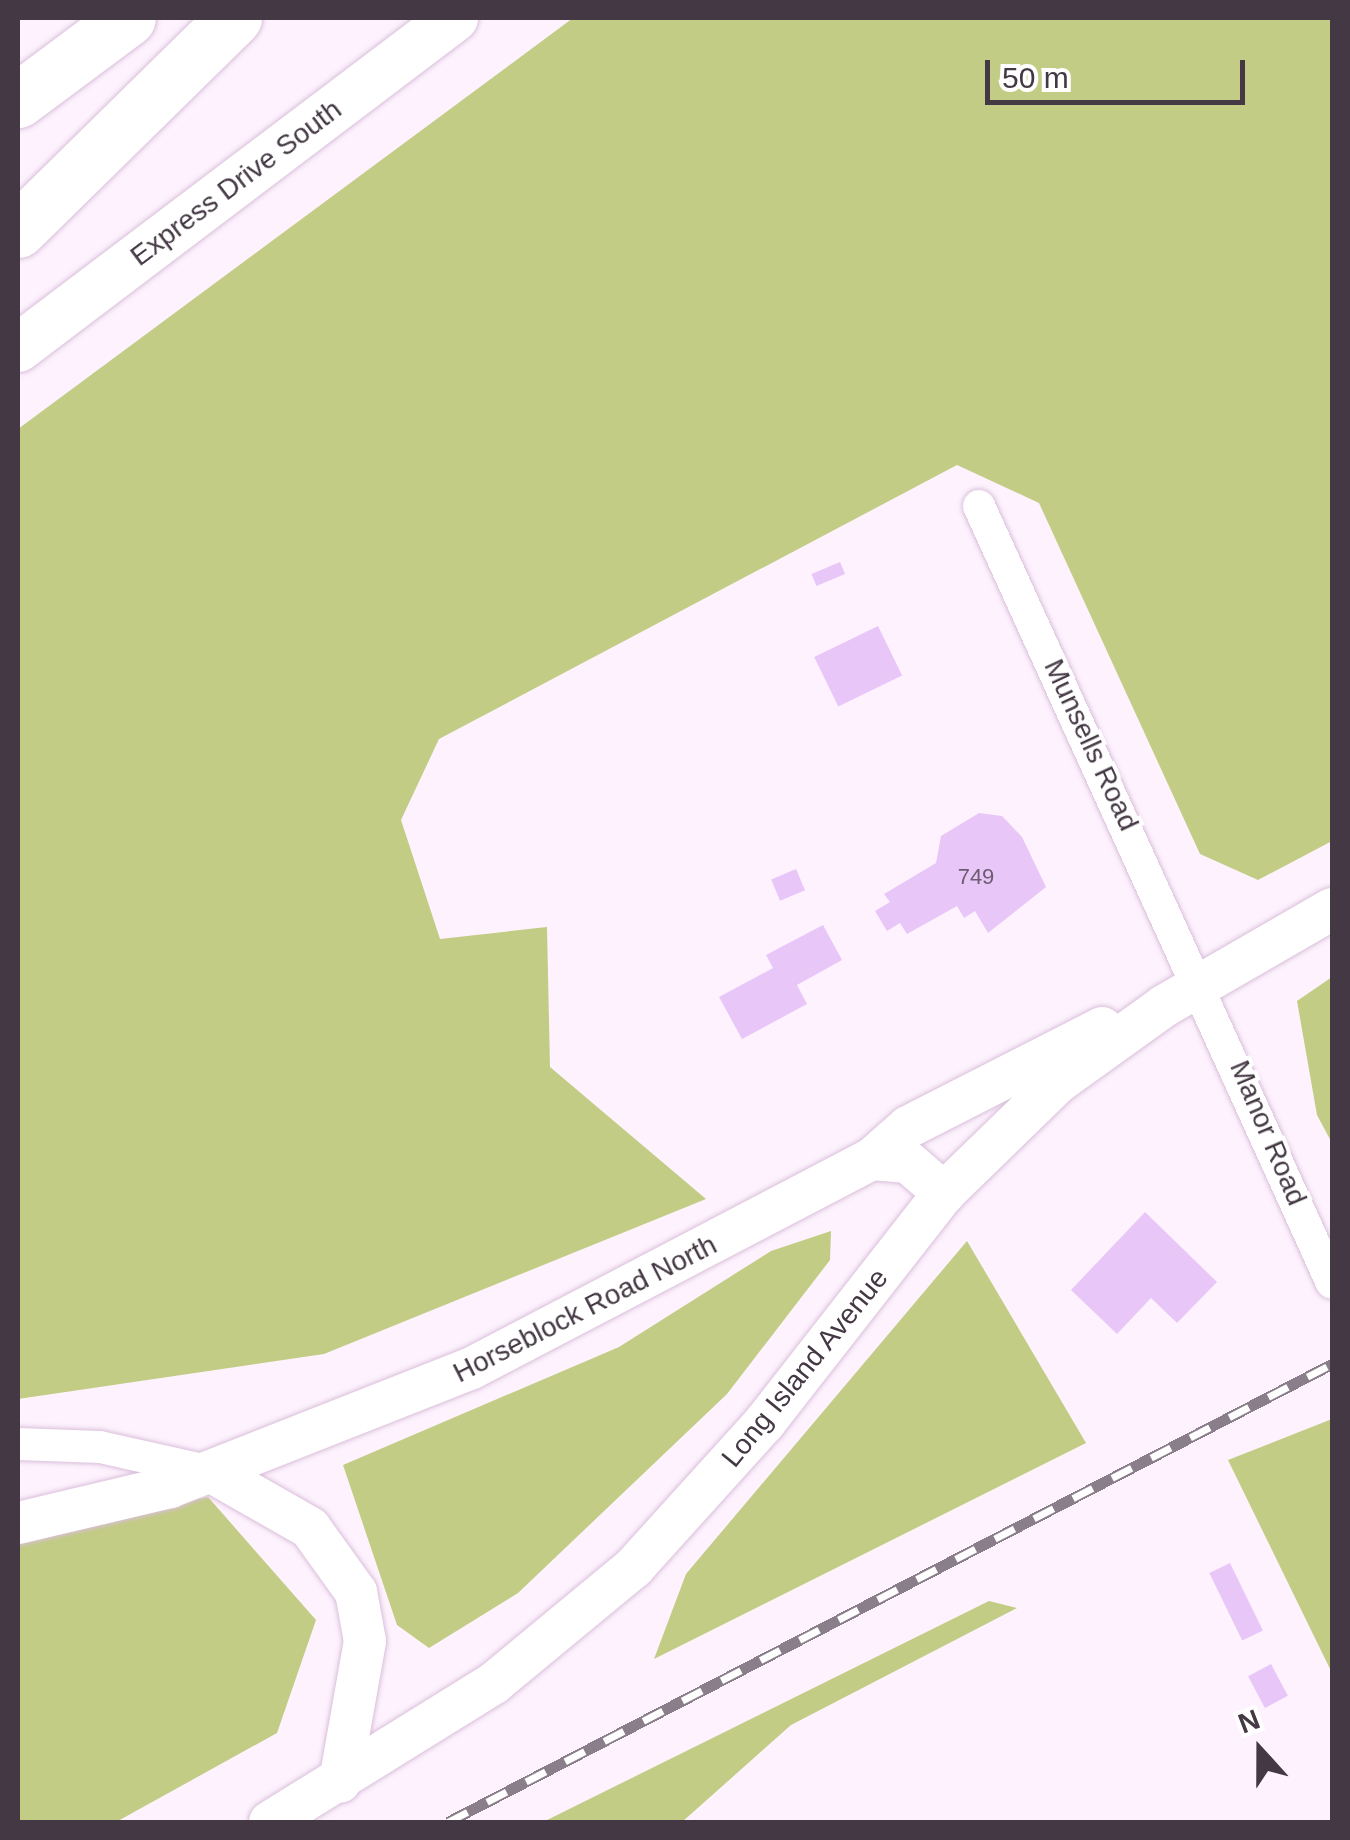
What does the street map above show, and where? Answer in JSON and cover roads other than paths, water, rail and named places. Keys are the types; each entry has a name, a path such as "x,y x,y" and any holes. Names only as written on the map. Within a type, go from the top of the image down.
{"highway":[{"path":"18,100 128,18"},
{"path":"18,230 234,18"}],"main road":[{"name":"Express Drive South","path":"18,348 454,18"}],"street":[{"name":"Munsells Road","path":"980,506 1203,984"},
{"name":"Long Island Avenue","path":"270,1822 494,1683 634,1567 765,1422 944,1193 1069,1073 1203,984 1332,910"},
{"name":"Horseblock Road North","path":"18,1523 212,1472 470,1369 872,1159 908,1127 1026,1061 1203,984"},
{"name":"Manor Road","path":"1203,984 1332,1283"},
{"path":"872,1159 908,1162 944,1193"},
{"path":"18,1444 100,1447 212,1472 310,1528 356,1592 364,1641 340,1782"}],"railway":[{"path":"448,1822 1332,1364"}]}
